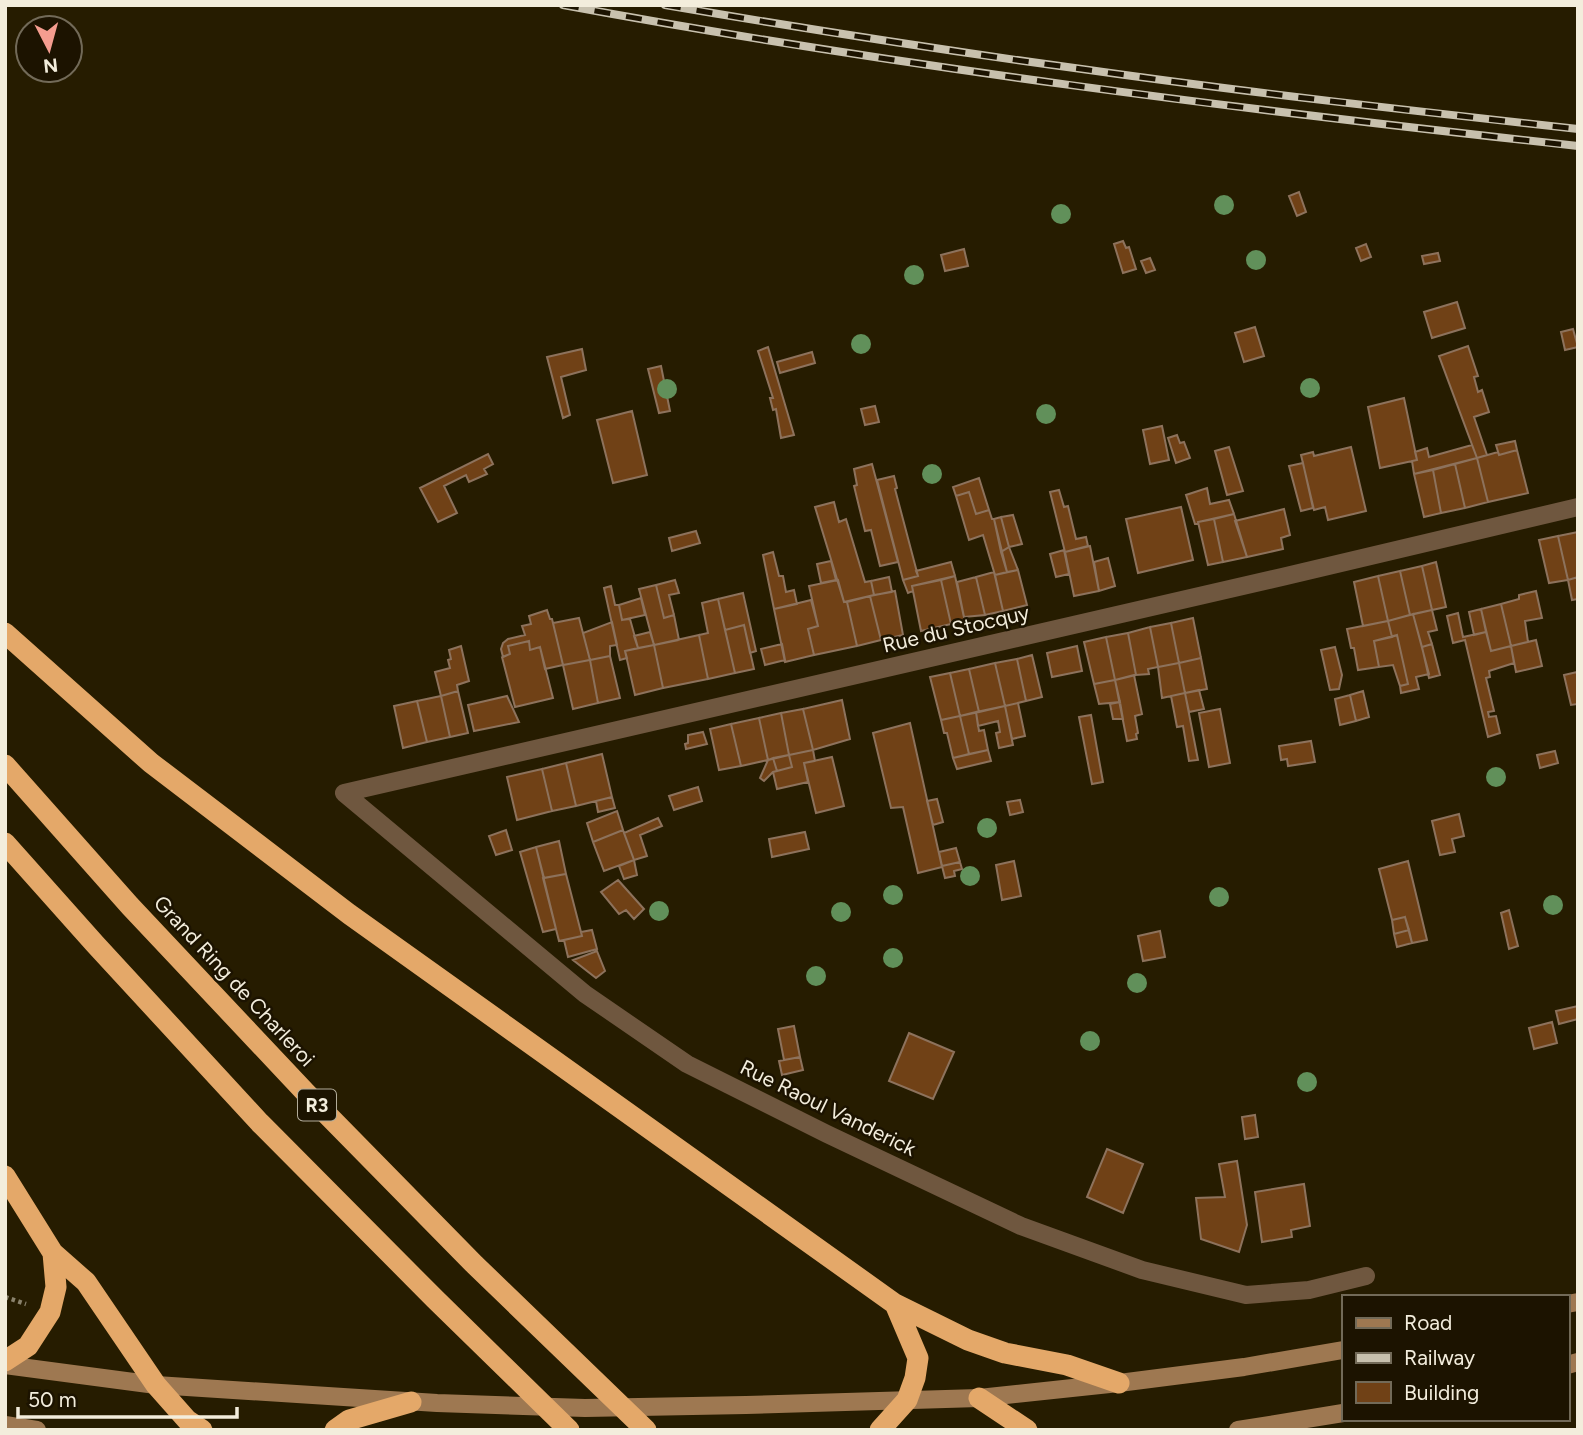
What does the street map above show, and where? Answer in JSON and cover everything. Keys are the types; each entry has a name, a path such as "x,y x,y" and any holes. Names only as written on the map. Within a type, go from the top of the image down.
{"highway":[{"path":"5,633 151,763 349,914 895,1304 968,1340 1005,1353 1067,1365 1119,1383"},
{"name":"Grand Ring de Charleroi","path":"5,765 130,906 306,1093 475,1265 646,1430"},
{"name":"R3","path":"5,843 260,1123 569,1430"},
{"path":"5,1176 53,1253 86,1282 156,1385 187,1420 202,1430"},
{"path":"5,1363 28,1346 50,1312 56,1287 53,1253"},
{"path":"880,1430 907,1400 915,1378 918,1358 895,1304"},
{"path":"979,1398 1027,1430"},
{"path":"335,1430 349,1420 411,1402"}],"main road":[{"path":"5,1363 156,1385 437,1404 585,1408 979,1398 1244,1367 1342,1350"},
{"path":"1238,1430 1342,1413"},
{"path":"5,1425 37,1430"}],"street":[{"name":"Rue du Stocquy","path":"345,793 1578,507"},
{"name":"Rue Raoul Vanderick","path":"345,793 586,994 687,1064 887,1163 1021,1226 1142,1270 1246,1295 1309,1290 1366,1276"}],"building":[{"path":"1299,192 1306,212 1297,216 1289,196"},
{"path":"1123,241 1126,248 1129,247 1136,269 1123,273 1114,244"},
{"path":"1366,244 1371,257 1361,261 1356,248"},
{"path":"964,249 968,266 945,271 941,255"},
{"path":"1438,253 1440,261 1424,264 1422,256"},
{"path":"1150,258 1155,270 1146,273 1141,261"},
{"path":"1457,302 1465,328 1432,338 1424,312"},
{"path":"1255,327 1264,356 1244,362 1235,333"},
{"path":"1573,329 1578,347 1565,350 1561,332"},
{"path":"1468,346 1478,376 1474,377 1478,392 1482,390 1489,412 1474,417 1487,455 1477,458 1439,356"},
{"path":"768,347 794,435 781,438 776,409 773,410 770,398 773,398 758,351"},
{"path":"582,349 586,370 561,377 570,415 563,418 547,357"},
{"path":"812,352 815,363 780,373 777,362"},
{"path":"661,366 670,411 659,413 648,369"},
{"path":"1404,398 1417,460 1380,468 1368,407"},
{"path":"875,406 879,422 865,425 861,409"},
{"path":"632,411 647,475 613,483 597,420"},
{"path":"1162,426 1169,460 1150,464 1143,430"},
{"path":"1177,435 1180,443 1184,442 1190,458 1176,463 1168,438"},
{"path":"1515,441 1517,450 1499,455 1496,445"},
{"path":"1472,445 1477,458 1414,474 1412,461 1417,460 1415,452 1427,448 1429,457"},
{"path":"1229,447 1243,491 1227,495 1215,451"},
{"path":"1351,447 1366,511 1328,520 1325,507 1314,510 1301,455 1313,452 1314,456"},
{"path":"1517,450 1528,493 1488,502 1477,458"},
{"path":"488,454 493,464 484,469 487,474 469,482 466,475 444,486 457,513 438,522 420,488"},
{"path":"1477,458 1488,502 1465,508 1455,464"},
{"path":"1303,463 1313,508 1301,511 1289,466"},
{"path":"872,464 898,562 880,566 871,530 865,531 854,486 857,485 854,469"},
{"path":"1455,464 1465,508 1441,513 1433,470"},
{"path":"1433,470 1441,513 1424,517 1414,474"},
{"path":"894,476 918,576 903,580 877,480"},
{"path":"979,478 989,510 976,514 969,492 956,496 953,487"},
{"path":"1207,488 1210,504 1229,500 1234,514 1195,524 1186,495"},
{"path":"1059,490 1064,507 1068,506 1076,539 1086,537 1088,546 1065,552 1050,492"},
{"path":"969,492 976,514 989,510 994,519 1007,572 995,575 983,535 969,540 956,496"},
{"path":"834,502 839,522 846,519 865,582 871,581 874,595 844,602 815,507"},
{"path":"1181,507 1193,560 1138,573 1126,519"},
{"path":"1284,509 1290,535 1281,538 1283,549 1247,557 1235,521"},
{"path":"1234,514 1247,557 1223,562 1214,519"},
{"path":"1013,515 1022,544 1009,547 1001,517"},
{"path":"1001,517 1009,547 1001,552 994,519"},
{"path":"1214,519 1223,562 1208,565 1198,522"},
{"path":"696,531 700,543 672,551 669,538"},
{"path":"1578,532 1578,577 1568,580 1558,536"},
{"path":"1558,536 1568,580 1549,583 1539,540"},
{"path":"1090,546 1099,591 1074,596 1065,552"},
{"path":"1009,547 1018,570 1007,572 1001,552"},
{"path":"1064,550 1069,574 1056,577 1050,554"},
{"path":"773,552 786,592 794,590 797,604 774,609 763,555"},
{"path":"1108,558 1115,586 1099,591 1094,562"},
{"path":"831,561 836,580 821,583 817,564"},
{"path":"951,562 955,576 912,586 913,591 908,593 903,580 918,576 916,571"},
{"path":"1436,562 1446,607 1432,610 1422,566"},
{"path":"1422,566 1432,610 1410,615 1400,571"},
{"path":"1018,570 1027,605 1003,611 995,575"},
{"path":"1400,571 1410,615 1388,621 1378,576"},
{"path":"994,572 1003,611 985,615 976,577"},
{"path":"955,576 965,622 951,624 941,580"},
{"path":"1378,576 1388,621 1363,626 1354,582"},
{"path":"889,577 892,592 874,595 871,581"},
{"path":"976,577 985,615 964,617 957,582"},
{"path":"1578,577 1578,599 1572,600 1568,580"},
{"path":"675,580 679,593 669,595 674,615 664,618 656,585"},
{"path":"838,580 844,602 847,602 857,646 814,655 808,629 818,626 809,586"},
{"path":"941,580 951,624 921,631 912,586"},
{"path":"656,585 664,618 674,615 679,640 654,645 639,589"},
{"path":"611,586 622,620 630,619 638,648 625,651 627,658 620,660 604,588"},
{"path":"895,591 903,635 881,640 870,596"},
{"path":"1536,591 1542,618 1525,621 1528,642 1511,646 1501,604 1519,599 1519,595"},
{"path":"743,593 756,651 750,653 744,625 725,630 718,599"},
{"path":"870,596 881,640 857,646 847,602"},
{"path":"641,598 645,615 622,620 619,605"},
{"path":"718,599 735,673 708,679 699,635 708,633 702,603"},
{"path":"811,600 818,626 808,629 814,655 785,662 774,609"},
{"path":"1501,604 1511,646 1491,651 1481,609"},
{"path":"1481,609 1486,632 1474,635 1469,612"},
{"path":"547,610 552,619 563,665 545,669 540,647 530,650 529,641 508,646 510,654 503,657 503,643 525,635 522,626 531,624 529,616"},
{"path":"1432,610 1437,630 1428,632 1432,644 1422,647 1413,614"},
{"path":"1458,613 1463,637 1486,632 1491,651 1511,646 1514,663 1489,671 1490,677 1486,678 1494,711 1488,712 1489,717 1496,716 1500,733 1488,737 1465,640 1453,643 1447,616"},
{"path":"1413,614 1429,674 1416,677 1419,689 1401,693 1400,686 1408,684 1397,635 1392,637 1388,621"},
{"path":"579,618 590,660 563,665 553,623"},
{"path":"1193,618 1201,658 1179,663 1171,623"},
{"path":"1388,621 1392,637 1374,641 1379,667 1358,670 1347,629"},
{"path":"612,622 617,645 610,646 610,656 590,660 583,633"},
{"path":"1171,623 1179,663 1158,667 1150,627"},
{"path":"744,625 754,669 735,673 725,630"},
{"path":"1150,627 1158,667 1148,669 1149,674 1136,675 1128,633"},
{"path":"650,632 654,645 638,648 634,636"},
{"path":"1128,633 1136,675 1115,680 1106,637"},
{"path":"699,635 708,679 663,688 654,645"},
{"path":"1397,635 1408,684 1400,686 1393,665 1379,667 1374,641"},
{"path":"1106,637 1115,680 1094,684 1084,642"},
{"path":"1536,640 1542,666 1516,672 1511,646"},
{"path":"529,641 530,650 540,647 553,698 515,707 502,657 510,654 508,646"},
{"path":"782,644 785,660 765,665 761,649"},
{"path":"1432,644 1440,675 1429,678 1422,647"},
{"path":"654,645 663,688 635,695 625,651"},
{"path":"461,646 469,681 457,685 458,691 441,696 435,672 450,668 449,650"},
{"path":"1077,646 1082,671 1052,677 1047,653"},
{"path":"1335,647 1342,675 1339,689 1330,690 1321,650"},
{"path":"1032,655 1042,697 1026,701 1017,659"},
{"path":"610,656 620,698 598,703 590,660"},
{"path":"1201,658 1207,689 1185,693 1179,663"},
{"path":"1017,659 1026,701 1005,706 995,663"},
{"path":"590,660 598,703 573,709 563,665"},
{"path":"995,663 1005,706 979,712 969,669"},
{"path":"1179,663 1185,693 1162,698 1158,667"},
{"path":"969,669 979,712 960,716 950,673"},
{"path":"1577,672 1578,704 1571,705 1564,675"},
{"path":"950,673 960,716 941,720 930,677"},
{"path":"1134,675 1142,714 1135,716 1137,739 1127,741 1115,680"},
{"path":"1115,680 1120,702 1099,704 1094,684"},
{"path":"1199,690 1204,709 1189,712 1185,693"},
{"path":"458,691 468,733 450,737 441,696"},
{"path":"1363,691 1369,717 1356,721 1350,695"},
{"path":"1185,693 1198,760 1189,761 1183,726 1177,727 1171,696"},
{"path":"1350,695 1356,721 1340,725 1335,699"},
{"path":"441,696 450,737 427,742 417,701"},
{"path":"507,696 519,722 474,731 468,705"},
{"path":"842,700 850,739 813,750 803,709"},
{"path":"417,701 427,742 403,748 394,706"},
{"path":"1120,702 1123,719 1113,719 1110,704"},
{"path":"1018,703 1025,736 1012,739 1005,706"},
{"path":"1005,706 1013,745 999,748 996,733 1000,732 998,721 978,726 976,712"},
{"path":"803,709 813,750 789,755 781,713"},
{"path":"1220,709 1230,763 1209,767 1199,713"},
{"path":"976,712 979,731 984,730 988,750 969,754 960,716"},
{"path":"781,713 789,755 768,760 759,718"},
{"path":"1091,715 1103,782 1092,784 1079,717"},
{"path":"960,716 969,754 953,758 941,720"},
{"path":"759,718 768,760 741,766 731,724"},
{"path":"910,723 942,867 918,873 903,807 891,808 873,733"},
{"path":"731,724 741,766 719,770 710,729"},
{"path":"703,732 707,744 686,749 688,735"},
{"path":"1311,741 1315,762 1288,766 1287,759 1281,760 1279,746"},
{"path":"813,750 815,761 804,763 808,782 777,789 773,772 792,767 789,755"},
{"path":"988,750 991,761 957,769 953,758"},
{"path":"1555,751 1558,763 1540,768 1537,755"},
{"path":"602,754 612,797 576,806 566,763"},
{"path":"789,755 792,767 777,771 773,758"},
{"path":"832,757 844,806 816,813 804,763"},
{"path":"773,758 777,771 764,781 760,778 768,760"},
{"path":"566,763 576,806 552,811 542,769"},
{"path":"542,769 552,811 517,820 507,777"},
{"path":"698,787 702,801 674,810 669,796"},
{"path":"612,797 615,808 598,812 596,801"},
{"path":"937,799 943,822 933,825 927,801"},
{"path":"1020,800 1023,812 1010,815 1007,802"},
{"path":"617,811 623,830 593,842 587,823"},
{"path":"1459,814 1464,836 1452,839 1455,852 1440,855 1432,821"},
{"path":"658,818 662,826 640,835 647,856 634,860 624,833"},
{"path":"506,830 512,850 496,855 489,836"},
{"path":"623,830 634,860 604,871 593,842"},
{"path":"805,832 809,849 772,857 769,839"},
{"path":"559,841 566,874 544,878 536,847"},
{"path":"536,847 556,929 543,932 520,852"},
{"path":"956,848 960,862 942,866 939,852"},
{"path":"634,860 637,875 624,879 619,866"},
{"path":"1014,861 1021,896 1002,900 996,865"},
{"path":"1408,861 1427,940 1412,943 1405,917 1392,920 1379,869"},
{"path":"960,862 962,869 954,871 955,876 945,878 942,866"},
{"path":"566,874 582,936 559,941 543,878"},
{"path":"618,880 644,909 634,919 626,910 619,914 601,892"},
{"path":"1509,910 1518,946 1509,949 1501,913"},
{"path":"1405,917 1409,930 1394,934 1392,920"},
{"path":"592,930 597,949 568,957 564,940 582,936 581,932"},
{"path":"1409,930 1412,943 1397,947 1394,934"},
{"path":"1160,931 1165,957 1143,961 1138,936"},
{"path":"597,951 605,971 596,978 573,960"},
{"path":"1578,1006 1578,1019 1559,1024 1556,1011"},
{"path":"1552,1022 1557,1043 1534,1049 1529,1028"},
{"path":"794,1026 800,1057 784,1060 778,1029"},
{"path":"909,1033 954,1052 933,1099 889,1081"},
{"path":"800,1057 803,1070 782,1075 779,1061"},
{"path":"1255,1115 1258,1137 1245,1139 1242,1117"},
{"path":"1107,1149 1143,1164 1123,1213 1087,1197"},
{"path":"1237,1161 1247,1225 1239,1252 1201,1239 1196,1198 1225,1197 1219,1164"},
{"path":"1304,1184 1310,1226 1291,1230 1292,1237 1262,1242 1255,1192"}],"railway":[{"path":"563,5 816,48 1069,85 1578,146"},
{"path":"665,5 1150,78 1578,129"}]}
